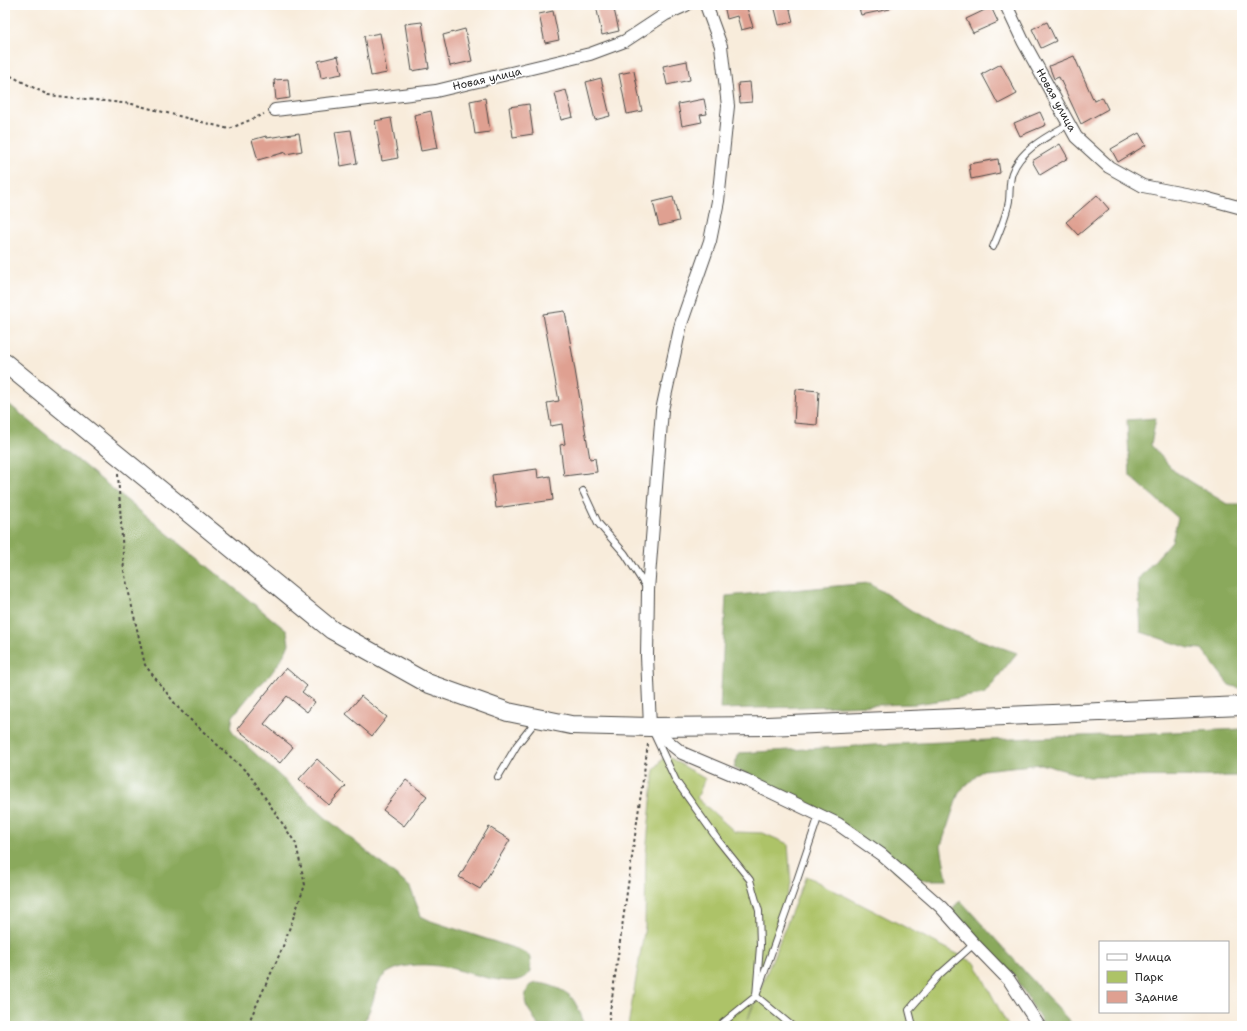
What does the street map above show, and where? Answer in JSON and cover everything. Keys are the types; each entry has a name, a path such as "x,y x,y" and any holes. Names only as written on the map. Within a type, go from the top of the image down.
{"main road":[{"path":"5,363 332,630 427,683 508,712 571,725 650,727 767,726 1242,706"}],"street":[{"name":"Новая улица","path":"275,110 436,91 590,54 625,41 666,14 686,5"},
{"path":"706,5 722,46 728,106 718,201 710,241 681,324 662,410 648,590 647,656 650,727 682,754 746,780 838,824 882,855 941,907 974,944 1010,980 1039,1026"},
{"name":"Новая улица","path":"1006,5 1023,41 1076,137 1109,167 1143,186 1205,198 1242,208"}],"lane":[{"path":"993,247 1000,232 1009,202 1012,174 1022,157 1040,141 1069,124"},
{"path":"583,491 598,523 626,554 648,590"},
{"path":"498,777 517,745 538,718"},
{"path":"650,727 676,781 718,840 750,880 759,911 760,946 756,996"},
{"path":"719,1026 756,996 819,815"},
{"path":"913,1026 909,1010 940,974 974,944"},
{"path":"756,996 792,1026"}],"path":[{"path":"5,73 48,95 132,104 229,129 275,110"},
{"path":"117,455 124,570 145,665 180,710 250,775 296,844 305,885 282,949 247,1026"},
{"path":"608,1026 650,727"}],"green space":[{"path":"5,401 287,631 289,644 286,651 270,675 251,694 233,716 231,729 236,736 326,818 410,887 421,916 431,921 520,950 529,955 530,969 525,978 514,981 500,980 455,969 424,965 395,969 384,975 378,984 363,1026 5,1026"},
{"path":"1156,418 1151,445 1174,471 1227,504 1242,504 1242,689 1229,685 1202,649 1189,648 1141,632 1138,579 1172,541 1178,518 1130,476 1127,420"},
{"path":"869,583 931,623 1017,653 984,694 916,704 720,709 726,596"},
{"path":"1242,729 1242,776 1088,777 1041,764 983,770 959,792 941,846 947,880 907,880 814,806 734,768 739,753 874,745"},
{"path":"666,755 705,779 697,798 735,832 763,833 788,844 791,884 748,1019 806,876 975,963 1008,1026 628,1026 645,926 646,854 654,770"},
{"path":"960,900 1074,1026 1044,1026 1015,976 951,911"},
{"path":"536,983 553,986 569,995 581,1014 585,1026 538,1026 527,1007 525,999 529,986"}],"building":[{"path":"596,5 613,5 619,31 602,35"},
{"path":"724,5 746,5 753,27 741,30 737,16 727,19"},
{"path":"774,5 789,5 793,22 779,25"},
{"path":"858,5 889,5 890,9 861,15"},
{"path":"991,7 998,22 973,33 966,19"},
{"path":"553,11 559,40 545,43 539,14"},
{"path":"422,22 429,68 412,71 405,24"},
{"path":"1047,22 1056,41 1041,48 1032,29"},
{"path":"465,29 472,61 450,66 443,35"},
{"path":"380,33 387,73 371,76 364,36"},
{"path":"338,56 342,74 321,78 318,61"},
{"path":"1074,56 1094,101 1102,97 1108,109 1081,124 1059,77 1054,79 1049,66"},
{"path":"687,61 690,80 667,85 663,66"},
{"path":"1001,64 1017,94 998,104 982,74"},
{"path":"634,71 642,111 627,114 619,74"},
{"path":"601,78 610,116 595,120 586,82"},
{"path":"288,79 290,98 276,100 274,80"},
{"path":"750,82 752,102 740,103 738,83"},
{"path":"566,90 573,117 561,120 555,93"},
{"path":"485,98 490,132 475,134 470,101"},
{"path":"704,99 707,114 700,115 702,122 682,126 678,104"},
{"path":"529,104 533,134 513,137 509,107"},
{"path":"431,111 438,148 421,151 414,115"},
{"path":"1040,112 1046,125 1020,136 1014,123"},
{"path":"391,118 398,158 382,161 375,121"},
{"path":"351,130 357,163 341,166 335,132"},
{"path":"299,133 302,151 286,154 286,152 258,160 252,140 266,136 267,138"},
{"path":"1139,133 1146,145 1118,162 1111,149"},
{"path":"1060,144 1068,158 1040,175 1032,161"},
{"path":"998,159 1000,173 971,179 969,164"},
{"path":"1097,195 1109,209 1078,235 1066,222"},
{"path":"673,197 679,221 659,226 653,202"},
{"path":"565,311 590,459 595,458 597,472 564,476 560,445 565,444 562,424 551,426 547,403 559,401 543,314"},
{"path":"796,389 819,391 817,425 794,423"},
{"path":"537,469 538,478 550,476 553,500 496,508 492,475"},
{"path":"286,668 307,686 302,692 315,702 307,712 287,696 264,724 293,747 280,763 237,729"},
{"path":"361,696 387,717 372,736 346,714"},
{"path":"317,759 346,786 329,805 299,779"},
{"path":"406,780 427,796 404,826 383,810"},
{"path":"489,827 510,840 480,889 459,877"}]}
